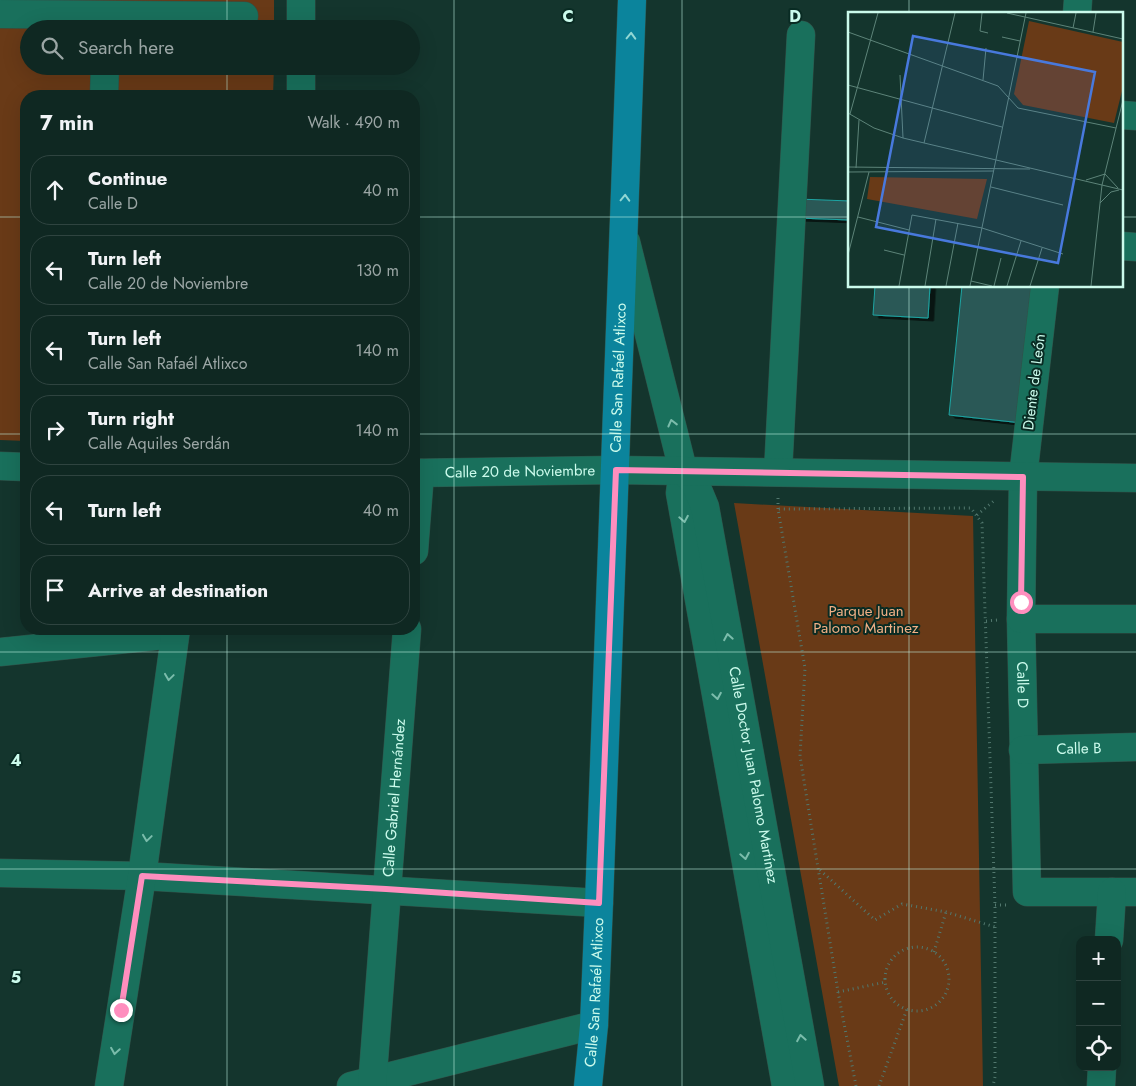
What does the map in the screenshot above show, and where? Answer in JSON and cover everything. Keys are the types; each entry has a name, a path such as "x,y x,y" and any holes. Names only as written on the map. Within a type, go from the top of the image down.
{"main road":[{"name":"Calle San Rafaél Atlixco","path":"588,1086 594,1025 599,903 632,0"}],"street":[{"path":"301,0 301,20"},
{"path":"0,14 244,16"},
{"path":"778,472 801,35"},
{"path":"104,90 105,75"},
{"path":"301,75 301,90"},
{"name":"Calle Doctor Juan Palomo Martínez","path":"624,233 683,470 680,493 786,1086"},
{"name":"Diente de León","path":"1023,477 1045,288"},
{"path":"0,466 20,467"},
{"name":"Calle Doctor Juan Palomo Martínez","path":"683,470 695,483 705,507 810,1086"},
{"name":"Calle 20 de Noviembre","path":"420,472 683,470 1136,478"},
{"name":"Calle D","path":"1023,477 1021,620 1027,892 1124,892"},
{"path":"1021,620 1136,620"},
{"path":"0,652 150,635"},
{"path":"109,1086 142,876 176,635"},
{"name":"Calle Gabriel Hernández","path":"365,1084 386,889 407,635"},
{"name":"Calle B","path":"1023,750 1136,747"},
{"path":"0,873 142,876 599,903"},
{"path":"1110,936 1124,892"},
{"path":"365,1084 594,1025"},
{"path":"1101,1086 1102,1071"}],"path":[{"path":"856,1086 838,992 800,756 805,668 778,510 971,508 982,523 995,927 995,1077 993,1086"},
{"path":"819,870 875,920 902,904 946,912 995,927"},
{"path":"934,952 946,912"},
{"path":"914,947 934,952 943,959 948,969 948,989 943,998 936,1005 917,1011 907,1009 898,1004 891,997 886,982 888,966 894,957 903,950 914,947"},
{"path":"838,992 886,982"},
{"path":"879,1086 907,1009"}],"green space":[{"path":"0,0 274,0 274,20 20,20 20,75 274,75 273,90 20,90 20,441 0,440"},
{"name":"Parque Juan Palomo Martinez","path":"734,503 973,516 983,1086 839,1086"}],"building":[{"path":"798,199 848,201 848,220 798,218"},
{"path":"875,288 930,288 928,318 873,315"},
{"path":"962,288 1035,288 1022,423 949,415"}],"route":[{"path":"121,1010 142,876 599,903 616,470 1023,477 1021,602"}]}
